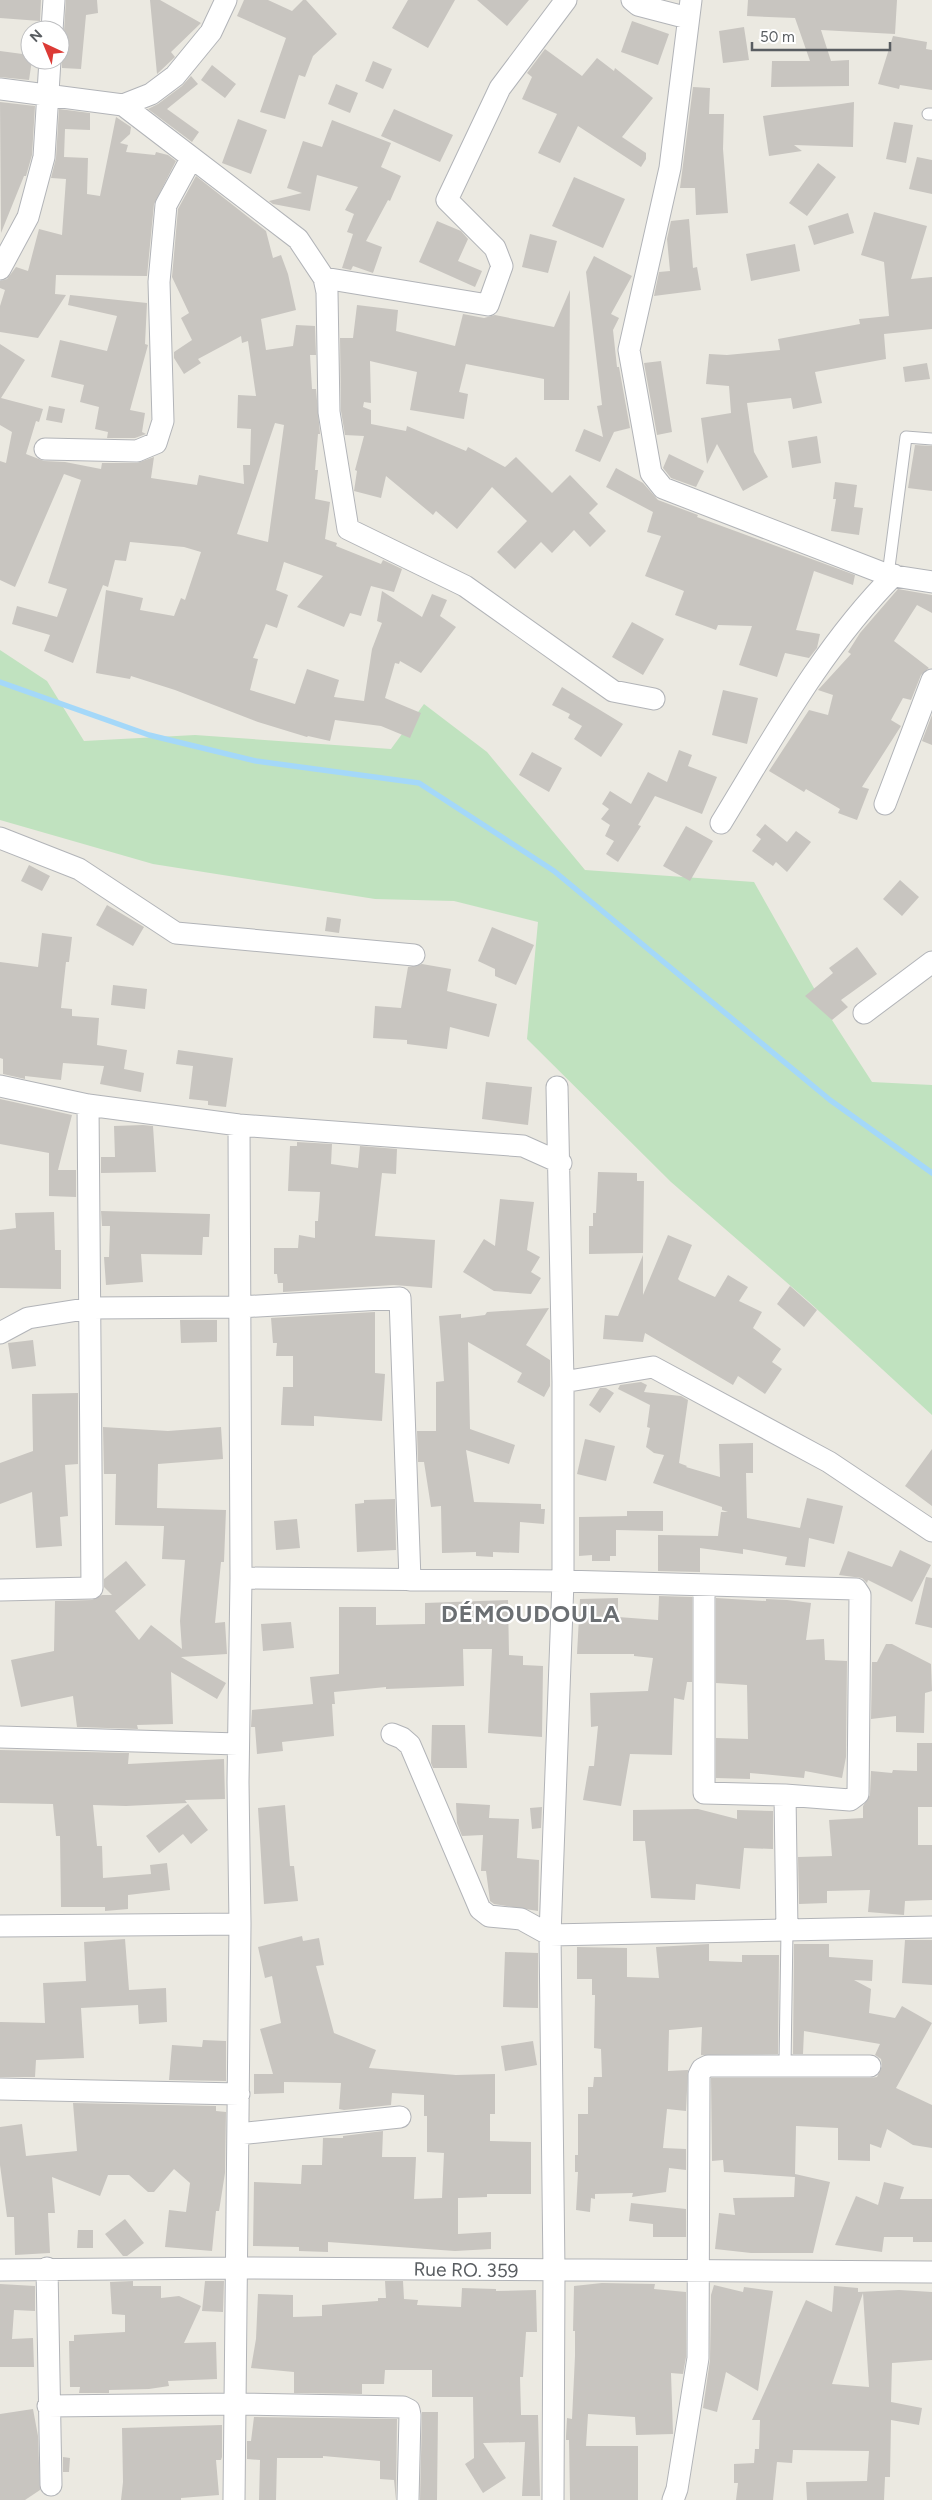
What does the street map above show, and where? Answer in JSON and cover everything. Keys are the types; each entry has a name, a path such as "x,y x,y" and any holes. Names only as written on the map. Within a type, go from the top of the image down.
{"street":[{"path":"53,20 54,0"},
{"path":"0,89 123,105 151,94 175,76 211,32 226,0"},
{"path":"324,278 488,305 502,266 495,248 447,200 500,88 566,0"},
{"path":"632,0 638,5 690,9 670,168 629,350 651,473 663,488 891,575 932,582"},
{"path":"0,269 28,217 44,157 49,70"},
{"path":"123,105 298,239 324,278 327,292 329,412 348,529 466,586 613,691 654,699"},
{"path":"45,449 137,451 156,443 163,421 159,282 166,205 192,159"},
{"path":"721,823 796,702 867,603 891,575"},
{"path":"885,804 932,680"},
{"path":"0,838 79,869 176,933 414,955"},
{"path":"864,1013 932,962"},
{"path":"0,1086 88,1105 239,1125 523,1146 561,1163"},
{"path":"552,2500 554,2271 550,1935 563,1581 564,1382 561,1163 557,1087"},
{"path":"0,1590 92,1588 88,1105"},
{"path":"234,2500 237,2404 240,1924 238,1744 241,1578 239,1125"},
{"path":"0,1333 28,1318 91,1308 240,1308 400,1298 410,1580"},
{"path":"564,1382 653,1367 829,1462 932,1531"},
{"path":"241,1578 563,1581 856,1589 860,1595 858,1794 850,1800 785,1795 706,1794 702,1790 704,1586"},
{"path":"392,1734 402,1738 410,1745 480,1909 489,1916 521,1919 550,1935 932,1927"},
{"path":"0,1736 238,1744"},
{"path":"785,1795 787,1930"},
{"path":"0,1926 240,1924"},
{"path":"673,2500 677,2489 698,2358 700,2271 699,2075 702,2069 708,2066 870,2066"},
{"path":"0,2088 238,2094"},
{"path":"238,2134 400,2117"},
{"path":"47,2268 48,2406 51,2485"},
{"name":"Rue RO. 359","path":"0,2270 47,2268 237,2268 932,2272"},
{"path":"48,2406 237,2404 403,2407 409,2410 410,2415 408,2500"}],"lane":[{"path":"891,575 906,437 932,439"},
{"path":"785,2065 787,1930"}],"green space":[{"path":"0,650 47,681 84,741 195,735 391,749 424,704 487,752 585,870 754,882 832,1020 872,1082 932,1085 932,1415 808,1301 671,1182 527,1039 538,922 454,901 375,899 153,864 0,820"}],"building":[{"path":"0,0 41,0 40,20 0,18"},
{"path":"66,0 97,0 98,13 86,15 81,69 70,68 70,20 65,20"},
{"path":"150,0 160,0 201,23 171,52 175,57 157,74"},
{"path":"244,0 268,0 292,11 303,0 306,0 337,34 313,56 305,77 299,75 285,119 260,112 286,38 237,16"},
{"path":"408,0 455,0 428,48 392,28"},
{"path":"477,0 529,0 507,26"},
{"path":"748,0 897,0 895,34 821,30 831,61 849,60 849,86 771,87 772,61 810,61 795,18 747,16"},
{"path":"632,21 669,34 658,65 621,52"},
{"path":"744,27 749,60 723,63 719,31"},
{"path":"893,36 927,42 926,49 932,50 932,90 900,85 899,89 878,84"},
{"path":"545,49 582,76 597,58 614,71 615,68 653,98 622,137 646,153 646,159 641,167 578,126 560,163 538,153 557,114 522,99 532,77 527,73"},
{"path":"0,51 20,54 20,70 30,70 29,80 0,77"},
{"path":"373,61 392,69 383,89 365,81"},
{"path":"212,65 236,84 225,98 201,80"},
{"path":"191,76 198,84 167,109 199,132 192,142 148,109 182,86"},
{"path":"336,84 358,93 350,113 328,104"},
{"path":"693,87 710,88 709,114 724,114 723,149 728,213 696,215 695,188 680,188"},
{"path":"0,102 35,106 32,155 26,176 24,176 1,233"},
{"path":"854,102 853,147 794,145 802,151 769,156 763,116"},
{"path":"59,109 90,113 90,130 65,129 64,157 88,158 87,194 100,196 116,117 131,127 130,134 120,143 128,145 126,152 155,155 156,152 168,155 176,161 154,204 147,276 56,275 55,294 66,295 38,338 0,332 0,306 5,290 0,288 0,281 7,279 16,267 28,271 39,229 62,235 66,179 51,178 56,158"},
{"path":"394,109 453,135 440,162 381,136"},
{"path":"238,119 267,130 251,174 222,163"},
{"path":"332,120 391,143 381,167 401,176 390,201 388,200 366,241 382,247 373,273 353,266 351,270 342,268 353,234 347,232 354,214 345,210 358,187 317,175 310,211 273,204 269,201 302,193 287,188 303,141 322,147"},
{"path":"894,122 913,125 906,163 886,159"},
{"path":"917,157 932,160 932,194 909,189"},
{"path":"818,163 836,177 807,216 789,203"},
{"path":"196,176 266,231 273,258 281,255 288,274 296,310 261,319 266,350 293,346 296,325 315,326 316,355 310,355 312,389 316,389 320,434 318,434 315,470 318,470 315,499 330,502 325,539 337,543 336,546 381,564 383,560 402,569 394,592 371,586 361,616 350,613 344,627 297,607 323,576 284,562 276,590 288,595 277,628 266,624 253,658 258,659 250,690 295,704 307,669 339,680 334,697 364,701 372,649 382,623 377,621 382,591 422,617 432,594 447,600 440,616 456,627 421,673 400,661 399,664 395,663 385,698 421,713 410,738 381,726 335,720 330,741 307,737 258,722 175,690 131,676 130,679 96,673 106,590 143,598 140,610 174,616 181,598 185,600 201,552 184,547 130,542 126,561 115,560 108,587 103,585 73,663 44,651 50,635 12,624 17,606 57,617 67,589 48,583 81,480 64,474 15,587 0,580 0,461 6,463 12,432 0,425 0,344 25,360 1,398 43,409 39,422 36,421 26,454 44,461 65,462 101,469 102,463 137,463 154,457 151,478 197,485 199,475 244,484 243,465 250,465 251,429 237,428 238,395 256,396 248,341 242,343 241,336 198,359 201,363 184,374 174,358 174,352 192,340 181,318 189,313 172,277 178,209","holes":["275,423 284,425 268,542 237,534"]},
{"path":"574,177 625,199 603,248 552,226"},
{"path":"874,212 927,226 911,279 932,277 932,329 884,334 886,359 815,372 822,403 793,409 791,398 747,403 754,452 768,477 743,491 717,444 707,464 701,418 731,413 729,386 706,384 709,354 727,355 780,350 778,339 860,324 859,319 889,316 884,262 861,255"},
{"path":"848,213 854,233 814,245 808,226"},
{"path":"689,219 693,268 697,267 701,290 654,296 659,272 670,271 667,239 671,221"},
{"path":"437,221 461,231 468,239 458,261 482,271 475,287 419,262"},
{"path":"530,234 557,241 548,273 522,267"},
{"path":"795,244 800,271 751,281 746,254"},
{"path":"594,256 632,276 611,314 619,318 613,330 617,367 619,367 630,428 614,432 600,462 575,451 584,429 603,437 597,406 602,405 586,272"},
{"path":"570,290 569,400 544,400 544,379 466,364 459,392 468,394 464,419 410,410 417,372 370,361 371,403 364,402 363,407 371,410 371,424 406,431 407,426 466,451 468,447 505,467 516,457 552,493 570,475 598,504 589,513 606,531 590,547 574,530 552,553 541,542 515,569 497,552 527,521 492,487 457,529 436,511 433,515 386,476 381,498 354,491 357,471 355,470 364,436 345,435 341,411 340,338 353,338 357,305 398,310 396,331 455,346 463,314 484,318 495,315 554,327"},
{"path":"70,295 147,303 145,344 148,345 130,410 145,413 142,432 146,434 135,438 107,438 108,432 95,429 99,407 80,402 84,385 51,377 60,340 107,351 117,316 68,305"},
{"path":"661,361 672,432 657,435 644,363"},
{"path":"927,363 930,379 905,382 903,367"},
{"path":"49,406 65,409 62,423 46,420"},
{"path":"817,436 821,463 792,468 788,441"},
{"path":"915,445 932,446 932,491 908,488"},
{"path":"669,454 704,471 696,487 671,478 663,468"},
{"path":"616,468 643,483 658,500 698,515 697,517 855,575 853,585 814,571 796,630 820,634 817,648 809,658 785,653 777,677 739,665 752,626 718,625 716,630 675,615 684,591 645,576 661,536 647,532 653,512 606,487"},
{"path":"835,482 857,485 854,507 863,508 859,535 831,531 836,499 833,499"},
{"path":"898,589 932,595 932,613 917,605 894,641 929,668 921,675 911,700 903,698 891,720 901,726 862,787 869,789 857,820 838,813 840,809 806,789 804,792 769,771 809,710 828,715 833,695 818,690 851,654 848,652 860,633"},
{"path":"632,622 664,639 643,675 612,657"},
{"path":"562,687 623,724 601,757 574,739 582,726 568,718 570,714 552,705"},
{"path":"723,690 758,698 747,744 712,735"},
{"path":"932,715 932,745 922,741"},
{"path":"679,750 692,755 688,766 717,777 702,814 655,796 638,825 641,826 618,862 606,854 614,841 605,836 610,825 601,819 609,809 602,804 610,791 631,804 648,772 667,782"},
{"path":"532,752 562,768 549,792 519,775"},
{"path":"765,824 787,842 796,831 811,842 787,872 776,862 773,866 752,851 761,839 756,835"},
{"path":"686,826 713,841 690,881 663,866"},
{"path":"29,865 50,876 42,891 21,881"},
{"path":"900,880 919,897 902,916 883,899"},
{"path":"107,905 144,927 133,946 96,925"},
{"path":"327,917 341,919 339,933 325,931"},
{"path":"492,927 534,945 516,985 495,976 495,969 478,961"},
{"path":"42,933 72,937 69,962 66,962 61,1008 72,1009 72,1016 99,1018 97,1045 127,1050 124,1069 144,1073 141,1092 100,1084 104,1066 63,1063 61,1080 25,1076 25,1079 3,1074 3,1059 0,1058 0,962 38,967"},
{"path":"857,947 877,974 841,1000 848,1007 832,1020 805,996 833,973 829,968"},
{"path":"422,964 451,969 447,991 497,1004 489,1037 450,1027 447,1049 407,1044 407,1040 373,1038 375,1006 401,1008 408,967"},
{"path":"113,985 147,989 145,1009 111,1005"},
{"path":"178,1050 233,1058 226,1107 208,1105 208,1101 189,1099 193,1066 176,1064"},
{"path":"486,1082 532,1087 528,1125 482,1119"},
{"path":"0,1099 72,1115 58,1170 76,1170 76,1197 49,1196 49,1153 0,1144"},
{"path":"114,1126 153,1126 156,1172 101,1173 101,1157 115,1157"},
{"path":"297,1142 332,1144 331,1164 358,1168 360,1146 397,1149 396,1174 382,1173 375,1236 435,1240 432,1288 394,1285 283,1292 283,1283 278,1283 277,1274 274,1274 274,1248 298,1248 299,1235 315,1238 315,1221 318,1221 320,1192 288,1191 290,1146 297,1146"},
{"path":"598,1172 637,1173 637,1181 644,1181 643,1253 589,1254 589,1226 593,1226 593,1213 596,1213"},
{"path":"500,1199 534,1202 527,1250 540,1257 531,1272 541,1278 531,1294 494,1291 463,1272 484,1239 495,1246"},
{"path":"101,1211 210,1214 209,1237 203,1237 202,1255 141,1254 143,1282 106,1285 104,1257 109,1257 110,1226 102,1226"},
{"path":"54,1212 55,1250 61,1250 61,1289 0,1288 0,1230 16,1228 15,1213"},
{"path":"668,1235 692,1245 678,1279 680,1281 715,1297 728,1275 748,1287 739,1301 762,1312 753,1328 781,1349 772,1362 782,1369 765,1394 738,1376 733,1385 645,1333 643,1342 603,1339 605,1315 618,1316 643,1255 643,1295"},
{"path":"790,1286 817,1310 804,1327 777,1304"},
{"path":"549,1308 526,1345 550,1360 550,1386 544,1397 517,1382 522,1373 468,1342 470,1429 515,1445 509,1464 466,1450 474,1502 541,1504 541,1509 545,1509 544,1524 520,1522 519,1553 493,1552 493,1557 476,1556 476,1552 442,1553 441,1506 431,1507 424,1462 418,1462 417,1431 436,1431 436,1382 444,1381 439,1316 461,1314 461,1318 485,1315 487,1312"},
{"path":"375,1312 375,1373 385,1374 382,1421 314,1416 314,1426 281,1425 283,1387 293,1387 293,1356 276,1356 277,1343 273,1343 271,1318"},
{"path":"180,1320 217,1320 217,1342 181,1343"},
{"path":"33,1340 36,1366 12,1369 8,1343"},
{"path":"641,1382 647,1385 644,1392 681,1396 688,1400 679,1463 686,1467 720,1477 719,1444 753,1443 753,1473 746,1473 747,1518 800,1528 807,1498 843,1506 834,1544 809,1538 805,1567 785,1565 787,1557 743,1549 743,1554 700,1548 700,1572 658,1571 658,1535 718,1536 721,1512 728,1512 722,1510 722,1507 653,1483 664,1455 654,1453 646,1447 650,1428 647,1427 650,1405 618,1389 620,1385"},
{"path":"600,1388 606,1388 614,1393 600,1413 589,1405"},
{"path":"78,1393 78,1464 65,1465 68,1516 60,1517 62,1546 36,1548 32,1492 0,1504 0,1463 33,1451 32,1394"},
{"path":"103,1427 168,1431 221,1427 223,1459 158,1464 157,1508 226,1510 224,1562 221,1562 215,1623 225,1622 227,1654 181,1657 226,1683 217,1699 171,1672 173,1724 137,1725 138,1729 77,1727 73,1696 21,1707 11,1660 54,1651 55,1601 92,1600 102,1595 112,1595 104,1587 104,1579 126,1561 146,1585 115,1611 139,1640 151,1625 182,1649 180,1621 185,1560 162,1559 164,1526 115,1525 116,1474 104,1474"},
{"path":"585,1439 615,1446 606,1481 577,1474"},
{"path":"932,1449 932,1506 905,1486"},
{"path":"395,1499 396,1550 357,1552 355,1504 364,1503 364,1500"},
{"path":"627,1511 663,1511 663,1531 616,1530 616,1556 610,1556 610,1561 592,1561 592,1555 579,1556 579,1517 627,1516"},
{"path":"297,1519 300,1548 276,1550 274,1521"},
{"path":"900,1550 931,1565 912,1602 868,1580 867,1583 862,1578 839,1575 848,1551 892,1567"},
{"path":"926,1577 932,1578 932,1628 915,1624"},
{"path":"659,1596 692,1597 692,1682 687,1682 684,1700 674,1698 672,1755 630,1754 621,1806 583,1800 589,1766 594,1766 598,1726 591,1727 590,1693 648,1691 653,1658 634,1656 634,1654 577,1654 580,1599 618,1598 618,1617 658,1620"},
{"path":"716,1598 766,1601 766,1599 787,1600 811,1603 806,1640 824,1639 825,1660 847,1661 846,1757 842,1778 805,1771 804,1778 750,1773 750,1779 716,1778 716,1738 748,1739 747,1685 716,1683"},
{"path":"508,1600 509,1655 523,1656 523,1665 543,1666 542,1737 488,1733 492,1649 463,1649 464,1686 386,1689 386,1687 334,1692 335,1704 332,1704 334,1736 282,1742 283,1751 257,1754 255,1727 251,1727 252,1710 313,1704 310,1677 339,1674 339,1607 376,1607 376,1625 425,1624 425,1603"},
{"path":"291,1622 294,1648 263,1651 261,1624"},
{"path":"886,1644 892,1644 931,1664 932,1691 925,1693 924,1733 896,1732 896,1716 871,1719 872,1662 877,1662"},
{"path":"432,1725 465,1725 467,1768 433,1768 431,1763"},
{"path":"917,1743 932,1743 932,1807 918,1807 918,1845 932,1845 932,1900 905,1901 904,1915 868,1912 870,1890 827,1891 827,1903 799,1904 798,1857 832,1856 829,1820 863,1818 863,1806 870,1795 871,1771 892,1773 893,1770 917,1771"},
{"path":"0,1750 129,1753 128,1764 224,1759 225,1799 185,1800 187,1803 126,1806 93,1805 97,1846 102,1846 103,1878 151,1874 150,1865 167,1863 170,1890 128,1895 128,1909 105,1911 105,1907 61,1907 60,1836 56,1836 53,1804 0,1803"},
{"path":"456,1803 490,1805 489,1818 519,1819 517,1858 539,1860 538,1911 494,1904 490,1901 486,1871 481,1871 483,1835 462,1836 457,1823"},
{"path":"188,1804 208,1830 191,1844 183,1834 159,1853 146,1836"},
{"path":"285,1805 290,1866 294,1866 298,1901 264,1904 258,1808"},
{"path":"542,1807 541,1828 532,1829 530,1808"},
{"path":"698,1809 737,1819 737,1810 773,1811 773,1849 744,1848 740,1889 696,1884 695,1900 651,1898 645,1841 633,1841 633,1810"},
{"path":"302,1936 303,1941 319,1938 324,1965 316,1966 334,2033 376,2050 369,2068 456,2075 495,2074 495,2114 490,2114 490,2141 531,2142 531,2194 487,2194 487,2197 458,2198 458,2234 491,2232 491,2249 455,2251 328,2242 328,2252 299,2251 299,2247 253,2246 254,2182 301,2184 302,2165 322,2165 323,2138 343,2138 343,2136 383,2131 382,2157 416,2157 414,2199 442,2198 444,2153 427,2152 427,2116 424,2116 424,2095 392,2093 391,2105 344,2110 339,2109 341,2083 284,2082 284,2093 254,2094 254,2074 273,2074 260,2029 281,2023 272,1976 265,1978 258,1947"},
{"path":"125,1939 129,1990 166,1988 167,2022 139,2024 138,2005 81,2008 84,2058 36,2060 35,2077 0,2077 0,2022 45,2023 43,1983 86,1981 84,1942"},
{"path":"905,1940 932,1940 932,1985 902,1983"},
{"path":"709,1944 709,1961 742,1962 742,1955 779,1955 778,2054 701,2055 702,2027 669,2030 668,2071 688,2070 686,2111 667,2109 663,2148 686,2149 686,2170 669,2168 666,2192 632,2197 633,2193 595,2194 595,2199 591,2198 590,2212 576,2210 578,2172 575,2172 575,2155 578,2155 578,2114 588,2114 588,2087 593,2087 594,2077 602,2077 601,2049 594,2048 595,1995 592,1995 592,1979 577,1979 577,1947 627,1948 627,1977 659,1978 656,1947"},
{"path":"794,1944 829,1944 829,1957 873,1960 872,1981 854,1980 871,1989 869,2013 895,2018 902,2006 932,2023 896,2088 932,2105 932,2148 913,2145 887,2129 881,2148 870,2144 870,2161 838,2160 838,2128 796,2126 795,2174 830,2182 813,2253 751,2253 715,2249 719,2213 735,2215 733,2198 794,2197 795,2177 724,2172 723,2160 712,2161 711,2078 870,2078 877,2077 882,2066 881,2059 875,2055 880,2044 804,2031 803,2054 793,2054"},
{"path":"505,1952 538,1953 538,2008 503,2007"},
{"path":"203,2040 226,2041 226,2081 169,2080 172,2045 202,2047"},
{"path":"533,2041 537,2065 505,2071 501,2046"},
{"path":"73,2103 216,2106 216,2111 226,2112 225,2173 219,2211 216,2211 212,2251 165,2247 169,2210 186,2212 190,2183 174,2169 154,2192 148,2192 129,2175 108,2175 100,2196 52,2177 55,2213 48,2213 50,2253 15,2255 14,2217 7,2217 0,2165 0,2127 22,2124 26,2156 77,2151"},
{"path":"884,2182 904,2187 900,2199 932,2199 932,2242 913,2242 913,2237 884,2237 882,2252 835,2245 856,2196 878,2205"},
{"path":"631,2203 686,2209 686,2237 653,2237 653,2224 629,2221"},
{"path":"125,2219 144,2243 127,2256 123,2256 105,2234"},
{"path":"78,2230 93,2230 93,2248 77,2248"},
{"path":"133,2281 133,2286 161,2286 161,2298 179,2296 201,2306 184,2343 216,2342 217,2379 168,2381 169,2386 149,2389 109,2390 109,2393 79,2393 80,2387 70,2387 69,2341 74,2341 74,2335 125,2332 125,2315 112,2314 110,2282"},
{"path":"205,2281 224,2281 223,2312 202,2311"},
{"path":"385,2281 403,2281 404,2299 418,2300 417,2305 461,2307 462,2288 496,2289 496,2291 536,2290 537,2332 526,2332 523,2377 520,2377 521,2415 538,2415 540,2496 522,2496 525,2442 483,2443 506,2478 483,2493 465,2464 474,2458 473,2397 432,2397 432,2370 385,2370 384,2384 362,2384 362,2394 294,2393 294,2372 251,2368 256,2339 258,2294 293,2295 293,2317 322,2316 322,2305 378,2301 378,2298 386,2298"},
{"path":"602,2283 655,2284 654,2289 686,2292 686,2357 683,2374 671,2373 673,2434 636,2435 635,2417 588,2414 586,2446 638,2446 638,2500 570,2500 569,2440 566,2440 566,2436 567,2418 572,2419 575,2356 575,2331 573,2331 574,2286"},
{"path":"0,2284 35,2286 35,2311 14,2310 12,2339 33,2338 34,2367 0,2367"},
{"path":"714,2285 743,2292 744,2287 773,2291 758,2391 726,2372 717,2412 703,2408 710,2360 711,2295"},
{"path":"834,2286 858,2288 858,2292 899,2290 932,2292 932,2360 892,2363 891,2402 922,2408 919,2425 891,2420 890,2477 885,2477 884,2500 807,2500 806,2482 867,2481 869,2451 793,2450 792,2463 777,2462 773,2500 736,2500 738,2483 734,2483 734,2464 754,2463 755,2449 759,2449 760,2420 752,2420 806,2300 832,2312","holes":["863,2293 869,2387 832,2384"]},
{"path":"33,2409 38,2436 40,2490 25,2500 0,2500 0,2414"},
{"path":"422,2412 438,2412 437,2500 420,2500"},
{"path":"254,2417 397,2419 396,2500 394,2480 380,2479 380,2461 323,2456 323,2458 277,2458 276,2500 259,2500 260,2460 247,2459 247,2441 251,2441"},
{"path":"222,2425 222,2457 221,2460 216,2460 219,2495 181,2498 181,2500 121,2500 123,2482 122,2428"},
{"path":"63,2457 70,2458 69,2472 63,2472"}],"waterway":[{"path":"0,682 149,735 256,761 419,783 554,871 830,1100 932,1173"}],"district":[{"name":"DÉMOUDOULA","path":"531,1613"}]}
